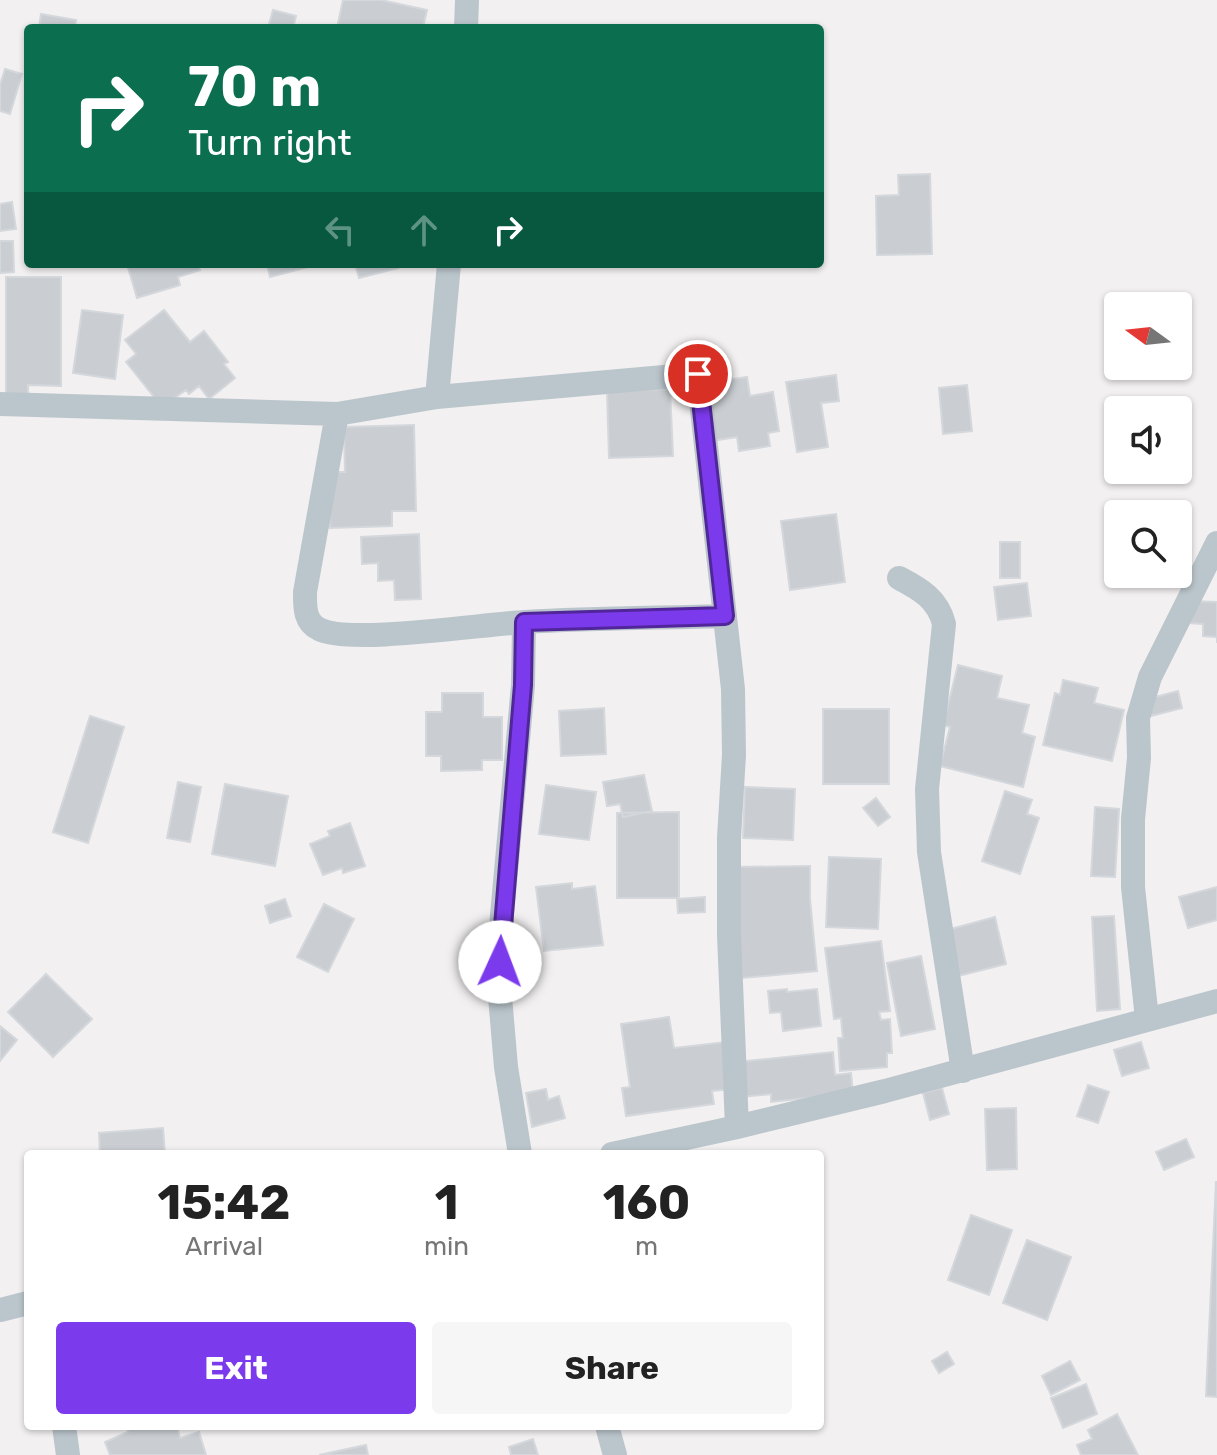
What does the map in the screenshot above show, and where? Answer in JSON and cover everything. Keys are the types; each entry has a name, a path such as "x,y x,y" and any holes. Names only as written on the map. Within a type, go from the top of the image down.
{"street":[{"path":"466,24 467,0"},
{"path":"437,397 449,268"},
{"path":"0,404 337,414 437,397 698,374 733,689 729,935 737,1127"},
{"path":"337,414 305,592 309,622 319,630 336,634 373,635 524,622 725,616"},
{"path":"1147,1019 1133,887 1138,718 1150,677 1217,543"},
{"path":"899,578 927,594 936,604 944,624 927,789 929,852 963,1071"},
{"path":"519,1150 506,1067 499,985 502,915 523,685 524,622"},
{"path":"631,1150 963,1071 1217,1001"},
{"path":"0,1310 24,1304"},
{"path":"65,1430 68,1455"},
{"path":"608,1430 615,1455"}],"building":[{"path":"343,0 381,0 427,10 424,24 338,24"},
{"path":"273,10 296,16 294,24 269,24"},
{"path":"41,14 76,20 76,24 40,24"},
{"path":"5,69 22,74 10,114 0,111 0,85"},
{"path":"930,174 932,254 877,255 876,196 899,195 898,175"},
{"path":"12,202 16,229 0,231 0,204"},
{"path":"0,241 13,241 14,272 0,273"},
{"path":"128,268 199,268 178,277 180,285 137,298"},
{"path":"268,268 304,268 270,277"},
{"path":"356,268 398,268 359,278"},
{"path":"6,277 61,277 61,386 28,385 28,395 6,394"},
{"path":"82,310 123,315 115,379 73,373"},
{"path":"164,310 190,342 204,331 228,362 224,364 235,378 209,399 199,386 189,394 186,390 162,407 126,362 136,354 125,340"},
{"path":"836,375 839,401 821,403 828,447 797,452 786,382"},
{"path":"747,377 750,396 773,392 779,431 768,433 770,446 739,451 737,437 711,441 702,384"},
{"path":"967,385 972,431 943,434 939,388"},
{"path":"670,389 673,456 609,458 607,391"},
{"path":"414,425 416,511 392,511 392,526 330,528 329,472 345,472 344,427"},
{"path":"836,514 845,582 790,590 781,521"},
{"path":"419,534 421,599 395,600 394,580 378,581 378,563 362,564 361,537"},
{"path":"1000,542 1020,542 1020,578 1000,578"},
{"path":"1027,583 1031,616 998,620 994,587"},
{"path":"1189,601 1217,602 1217,637 1203,636 1203,624 1189,623"},
{"path":"958,665 1002,676 997,698 1029,705 1022,733 1035,737 1023,787 940,766 950,727 943,725"},
{"path":"1063,680 1098,688 1094,703 1124,710 1112,761 1043,745 1055,693 1060,695"},
{"path":"1178,691 1182,708 1151,716 1148,699"},
{"path":"442,693 483,693 483,717 502,717 502,760 482,760 482,770 441,771 441,756 426,756 426,712 442,712"},
{"path":"604,708 606,754 561,756 559,711"},
{"path":"823,709 889,709 889,784 823,784"},
{"path":"90,716 124,727 88,843 53,832"},
{"path":"644,775 652,811 623,817 620,804 607,806 603,782"},
{"path":"178,782 201,787 190,842 167,838"},
{"path":"225,784 288,796 275,866 212,854"},
{"path":"546,785 596,792 589,840 539,834"},
{"path":"745,787 795,789 793,840 743,838"},
{"path":"1005,791 1032,800 1027,814 1039,818 1020,874 982,861"},
{"path":"876,798 890,817 878,826 863,808"},
{"path":"1095,807 1119,809 1115,877 1091,876"},
{"path":"679,812 679,898 617,898 617,813"},
{"path":"350,823 365,866 343,873 342,868 323,875 310,844 330,836 328,831"},
{"path":"829,857 881,859 878,929 826,927"},
{"path":"810,866 817,971 742,978 735,867"},
{"path":"572,883 572,889 595,886 603,945 544,951 536,887"},
{"path":"1217,887 1217,920 1188,928 1179,897"},
{"path":"705,897 705,912 678,913 677,899"},
{"path":"285,899 291,916 270,923 265,906"},
{"path":"324,904 354,919 328,972 297,957"},
{"path":"1114,916 1120,1009 1097,1011 1092,917"},
{"path":"995,917 1006,964 958,976 947,930"},
{"path":"881,941 890,1011 879,1012 881,1020 890,1019 892,1053 887,1053 887,1067 840,1071 838,1038 843,1038 841,1018 834,1019 825,948"},
{"path":"921,956 935,1029 901,1036 887,963"},
{"path":"46,974 92,1019 53,1057 8,1012"},
{"path":"787,989 787,992 817,989 821,1026 783,1031 781,1012 770,1013 768,991"},
{"path":"669,1017 674,1048 726,1042 731,1089 712,1091 714,1104 626,1116 622,1088 630,1087 621,1024"},
{"path":"0,1026 17,1040 0,1061"},
{"path":"1141,1042 1149,1068 1122,1076 1114,1050"},
{"path":"833,1052 835,1075 851,1073 853,1093 771,1102 771,1094 740,1097 737,1062"},
{"path":"1088,1085 1109,1092 1098,1123 1077,1116"},
{"path":"942,1088 949,1114 930,1120 923,1093"},
{"path":"546,1089 548,1100 559,1096 565,1118 532,1127 526,1093"},
{"path":"1016,1108 1017,1169 987,1170 985,1109"},
{"path":"163,1128 165,1150 100,1150 99,1133"},
{"path":"1186,1139 1194,1157 1164,1170 1156,1152"},
{"path":"1217,1182 1217,1397 1206,1396"},
{"path":"971,1215 1012,1230 989,1295 948,1280"},
{"path":"1027,1240 1071,1257 1047,1320 1003,1303"},
{"path":"947,1352 954,1364 939,1373 932,1361"},
{"path":"1070,1361 1080,1380 1051,1395 1042,1376"},
{"path":"1086,1384 1097,1414 1063,1428 1051,1398"},
{"path":"1117,1414 1138,1455 1081,1455 1077,1445 1092,1439 1088,1430"},
{"path":"178,1430 180,1438 199,1432 206,1455 110,1455 105,1442 128,1432"},
{"path":"533,1439 538,1455 511,1455 509,1447"},
{"path":"366,1445 368,1455 319,1455"}],"route":[{"path":"500,962 523,685 524,622 725,616 698,374"}]}
